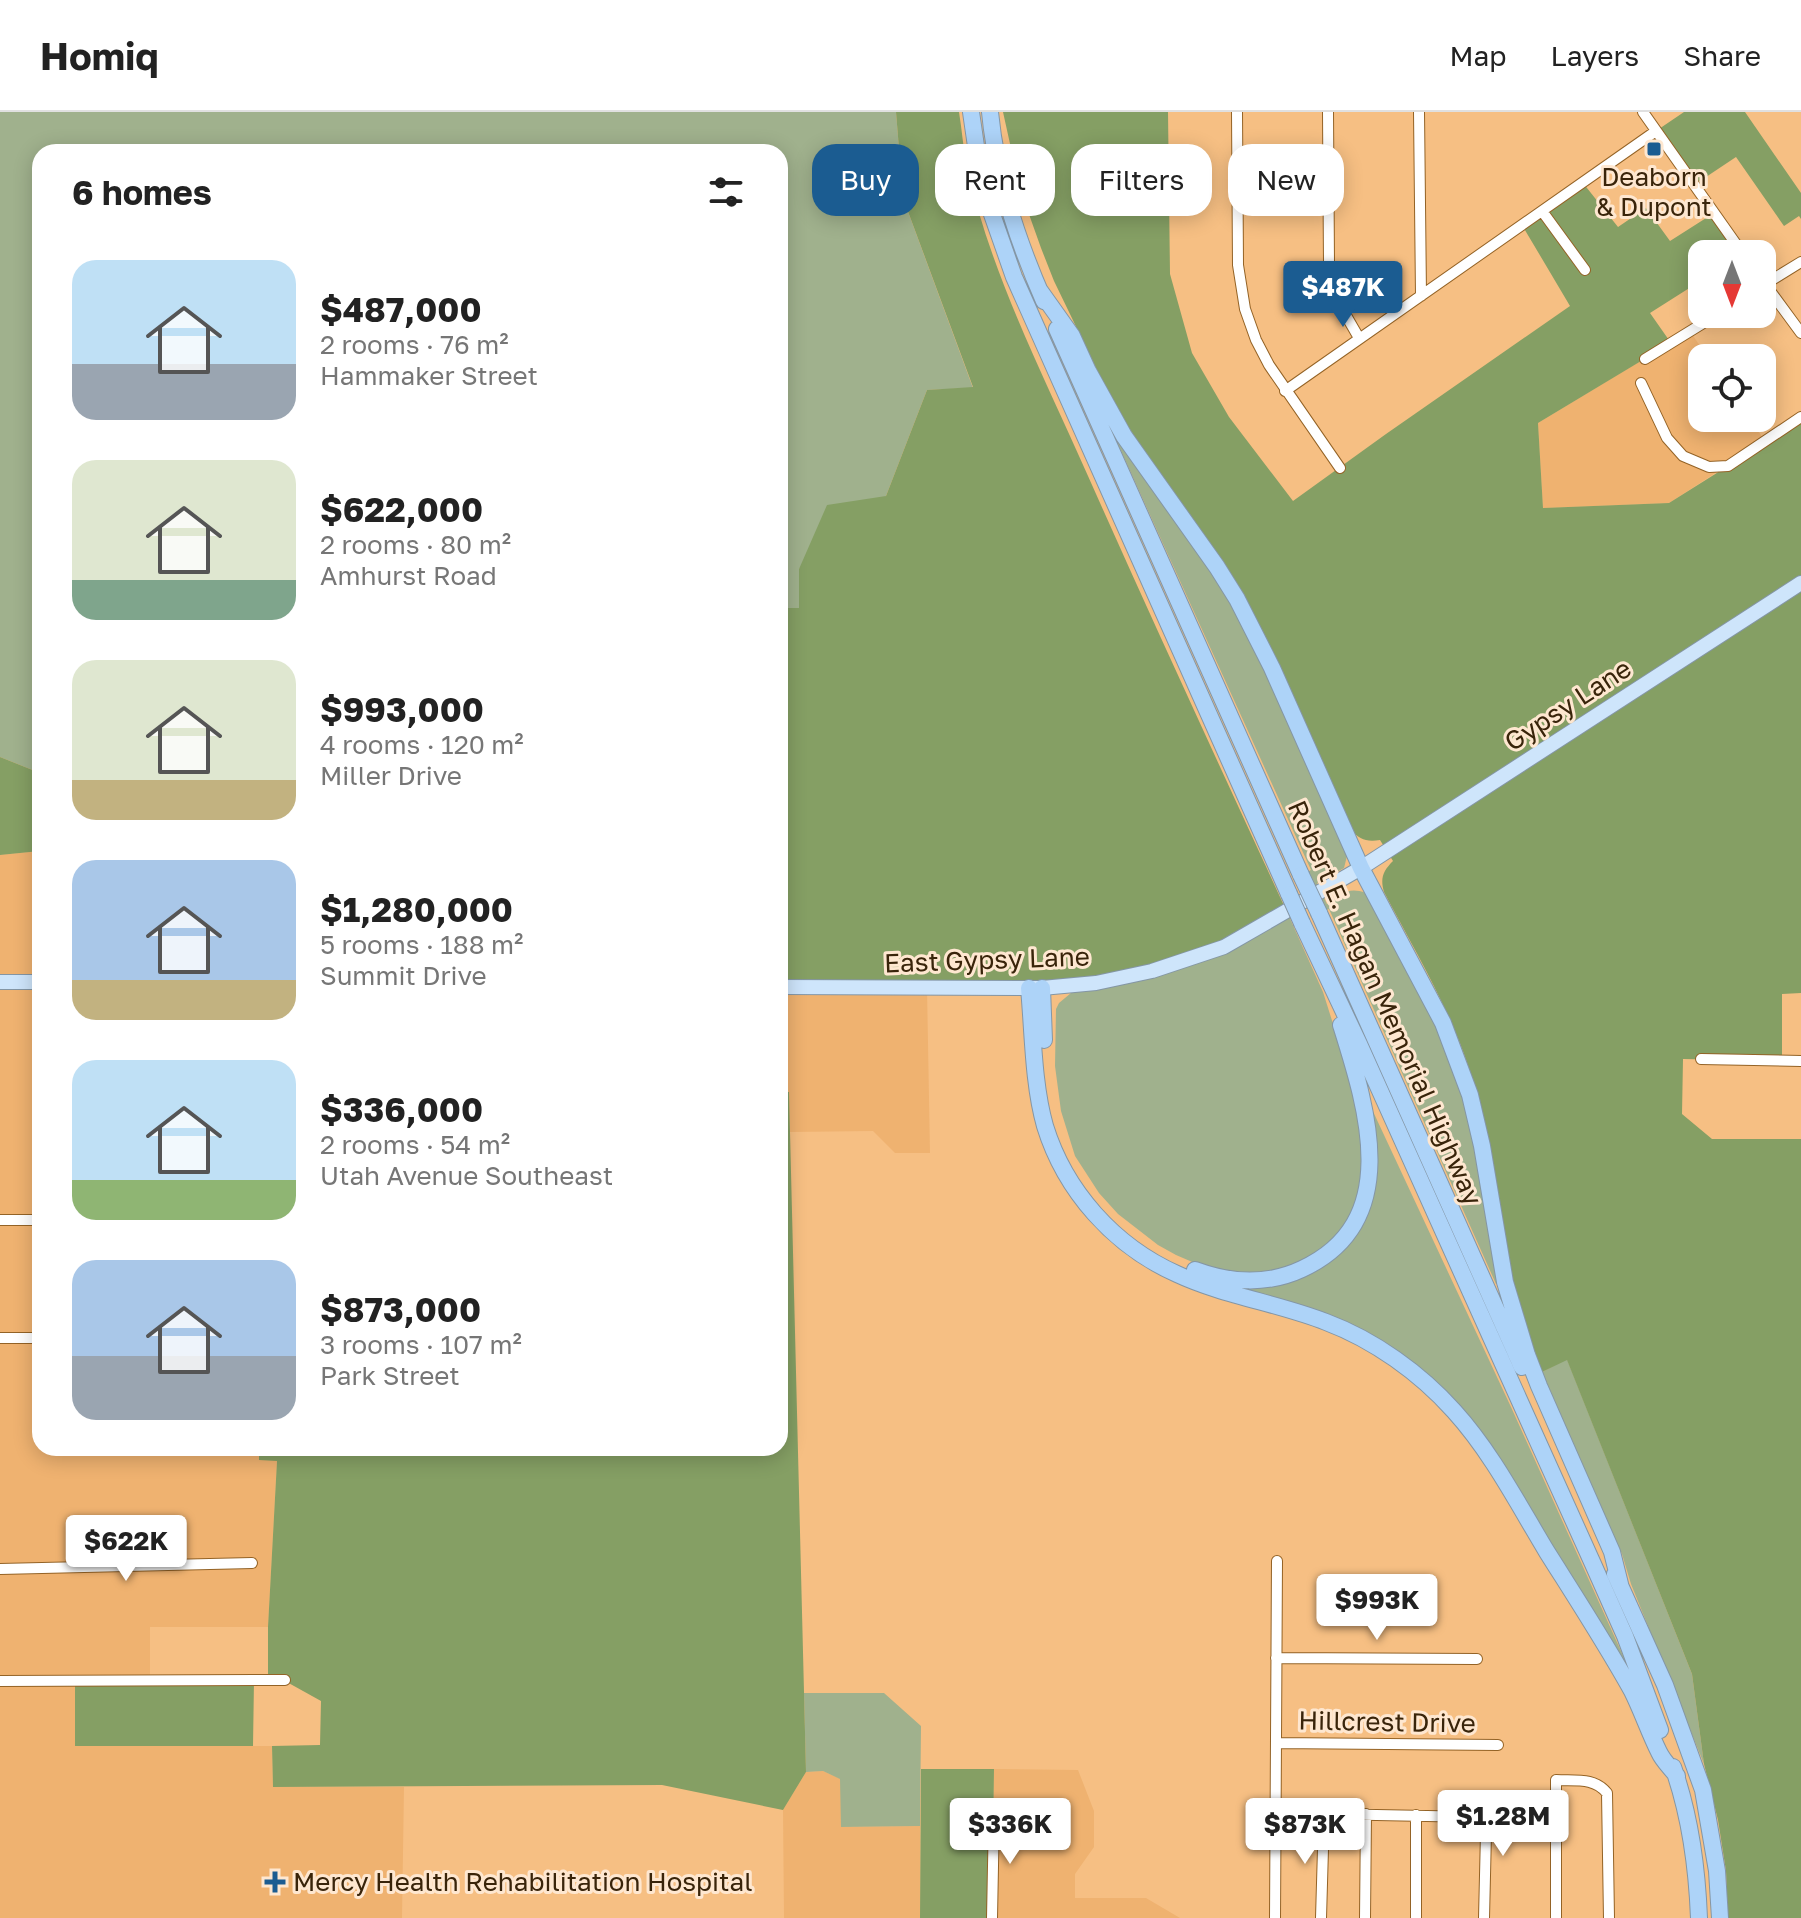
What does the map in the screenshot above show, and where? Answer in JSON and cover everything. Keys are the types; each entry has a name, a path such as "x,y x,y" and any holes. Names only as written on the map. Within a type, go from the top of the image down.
{"highway":[{"name":"Robert E. Hagan Memorial Highway","path":"971,112 987,200 1014,277 1612,1607 1677,1776 1692,1839 1699,1918"},
{"name":"Robert E. Hagan Memorial Highway","path":"990,112 1005,192 1040,291 1665,1685 1703,1790 1717,1871 1720,1918"},
{"path":"1040,291 1072,336 1124,436 1237,599 1272,668 1361,868 1443,1023 1470,1095 1482,1146 1505,1282 1527,1355 1612,1552 1620,1584"},
{"path":"1036,988 1053,1118 1067,1157 1088,1191 1107,1213 1153,1251 1203,1273 1249,1281 1272,1280 1310,1265 1340,1242 1363,1206 1369,1183 1368,1123 1334,993"},
{"path":"1036,988 1038,1095 1056,1157 1075,1190 1102,1222 1131,1248 1154,1263 1203,1284 1328,1322 1389,1355 1423,1381 1480,1443 1504,1479 1632,1692 1660,1754 1677,1776"}],"main road":[{"name":"Gypsy Lane","path":"1361,868 1801,583"},
{"name":"East Gypsy Lane","path":"788,987 1036,988 1096,983 1152,971 1224,947 1361,868"},
{"path":"0,982 32,982"}],"street":[{"path":"1237,112 1237,246 1245,309 1269,365 1340,468"},
{"path":"1328,112 1329,264 1337,297 1359,338"},
{"path":"1419,112 1421,296"},
{"path":"1643,112 1733,240"},
{"path":"1285,391 1656,131"},
{"path":"1542,211 1585,270"},
{"path":"1776,276 1801,262"},
{"path":"1419,267 1444,280"},
{"path":"1776,301 1801,333"},
{"path":"1645,359 1695,328"},
{"path":"1641,383 1667,438 1683,456 1709,467 1728,466 1801,417"},
{"path":"1701,1059 1801,1061"},
{"path":"0,1220 32,1220"},
{"path":"0,1338 32,1338"},
{"path":"1275,1918 1277,1561"},
{"path":"0,1569 252,1563"},
{"path":"1276,1658 1477,1659"},
{"path":"0,1681 285,1680"},
{"name":"Hillcrest Drive","path":"1276,1743 1498,1745"},
{"path":"1556,1918 1556,1780 1600,1784 1607,1793 1609,1918"},
{"path":"1276,1813 1477,1817 1483,1822 1486,1833 1484,1918"},
{"path":"992,1918 994,1814"},
{"path":"1321,1918 1324,1814"},
{"path":"1365,1918 1366,1814"},
{"path":"1416,1815 1416,1918"}],"shaded area":[{"path":"1690,331 1699,344 1688,344 1688,432 1759,432 1765,441 1669,503 1543,508 1538,423"},
{"path":"32,852 32,1456 259,1456 259,1460 277,1460 268,1627 150,1627 150,1680 76,1746 272,1746 273,1787 404,1787 402,1918 0,1918 0,855"},
{"path":"788,987 927,988 930,1153 895,1153 873,1131 790,1132"},
{"path":"994,1769 1078,1770 1094,1811 1094,1847 1075,1874 1075,1898 1146,1898 1180,1918 992,1918"},
{"path":"823,1771 841,1779 841,1827 920,1826 920,1918 784,1918 783,1810 806,1772"}],"green space":[{"path":"0,112 896,112 899,144 812,144 812,216 910,216 973,388 927,390 886,496 799,569 799,608 788,608 788,144 32,144 32,770 0,757"},
{"path":"896,112 959,112 964,144 935,144 935,216 980,216 1020,324 1287,912 1224,947 1096,983 788,987 788,608 799,608 799,569 827,505 886,496 927,390 973,387 910,216 919,216 919,144 899,144"},
{"path":"1003,112 1168,112 1168,144 1071,144 1071,216 1169,216 1170,274 1192,353 1229,417 1293,501 1570,306 1522,225 1583,183 1618,227 1646,208 1670,241 1714,213 1733,240 1688,240 1688,289 1650,313 1671,343 1538,423 1543,508 1669,503 1801,417 1801,993 1782,994 1782,1061 1683,1059 1682,1114 1712,1139 1801,1139 1801,1918 1728,1918 1726,1871 1718,1820 1704,1764 1692,1674 1567,1360 1542,1372 1532,1347 1510,1269 1480,1110 1468,1065 1436,989 1384,892 1383,875 1393,861 1380,840 1364,839 1351,829 1225,566 1113,403 1054,281 1030,216 1055,216 1055,144 1010,144"},
{"path":"1684,112 1745,112 1801,193 1801,219 1799,216 1784,226 1736,157 1694,185 1656,131"},
{"path":"1112,431 1196,543 1251,635 1347,856 1344,868 1317,883 1327,904 1349,891 1366,893 1437,1027 1470,1121 1500,1283 1496,1284 1329,909 1319,913 1301,875 1311,870"},
{"path":"0,757 32,770 32,852 0,855"},
{"path":"1287,912 1323,992 1352,1084 1363,1130 1361,1190 1354,1211 1332,1242 1289,1269 1250,1275 1204,1267 1176,1255 1118,1214 1099,1193 1075,1156 1061,1111 1055,1066 1056,1009 1071,993"},
{"path":"789,1092 806,1772 783,1810 662,1785 273,1787 272,1746 320,1745 321,1701 285,1681 268,1680 277,1461 259,1460 259,1456 788,1456"},
{"path":"1370,1105 1630,1671 1499,1464 1404,1361 1239,1290 1240,1286 1276,1283 1357,1227"},
{"path":"1567,1359 1692,1674 1704,1764 1631,1584 1622,1554 1542,1372"},
{"path":"75,1680 254,1680 253,1746 75,1746"},
{"path":"804,1693 884,1693 921,1726 920,1826 841,1827 840,1779 823,1771 806,1772"},
{"path":"921,1769 994,1769 992,1918 920,1918"}],"place":[{"name":"Deaborn & Dupont","path":"1654,149"},
{"name":"Mercy Health Rehabilitation Hospital","path":"275,1882"}]}
